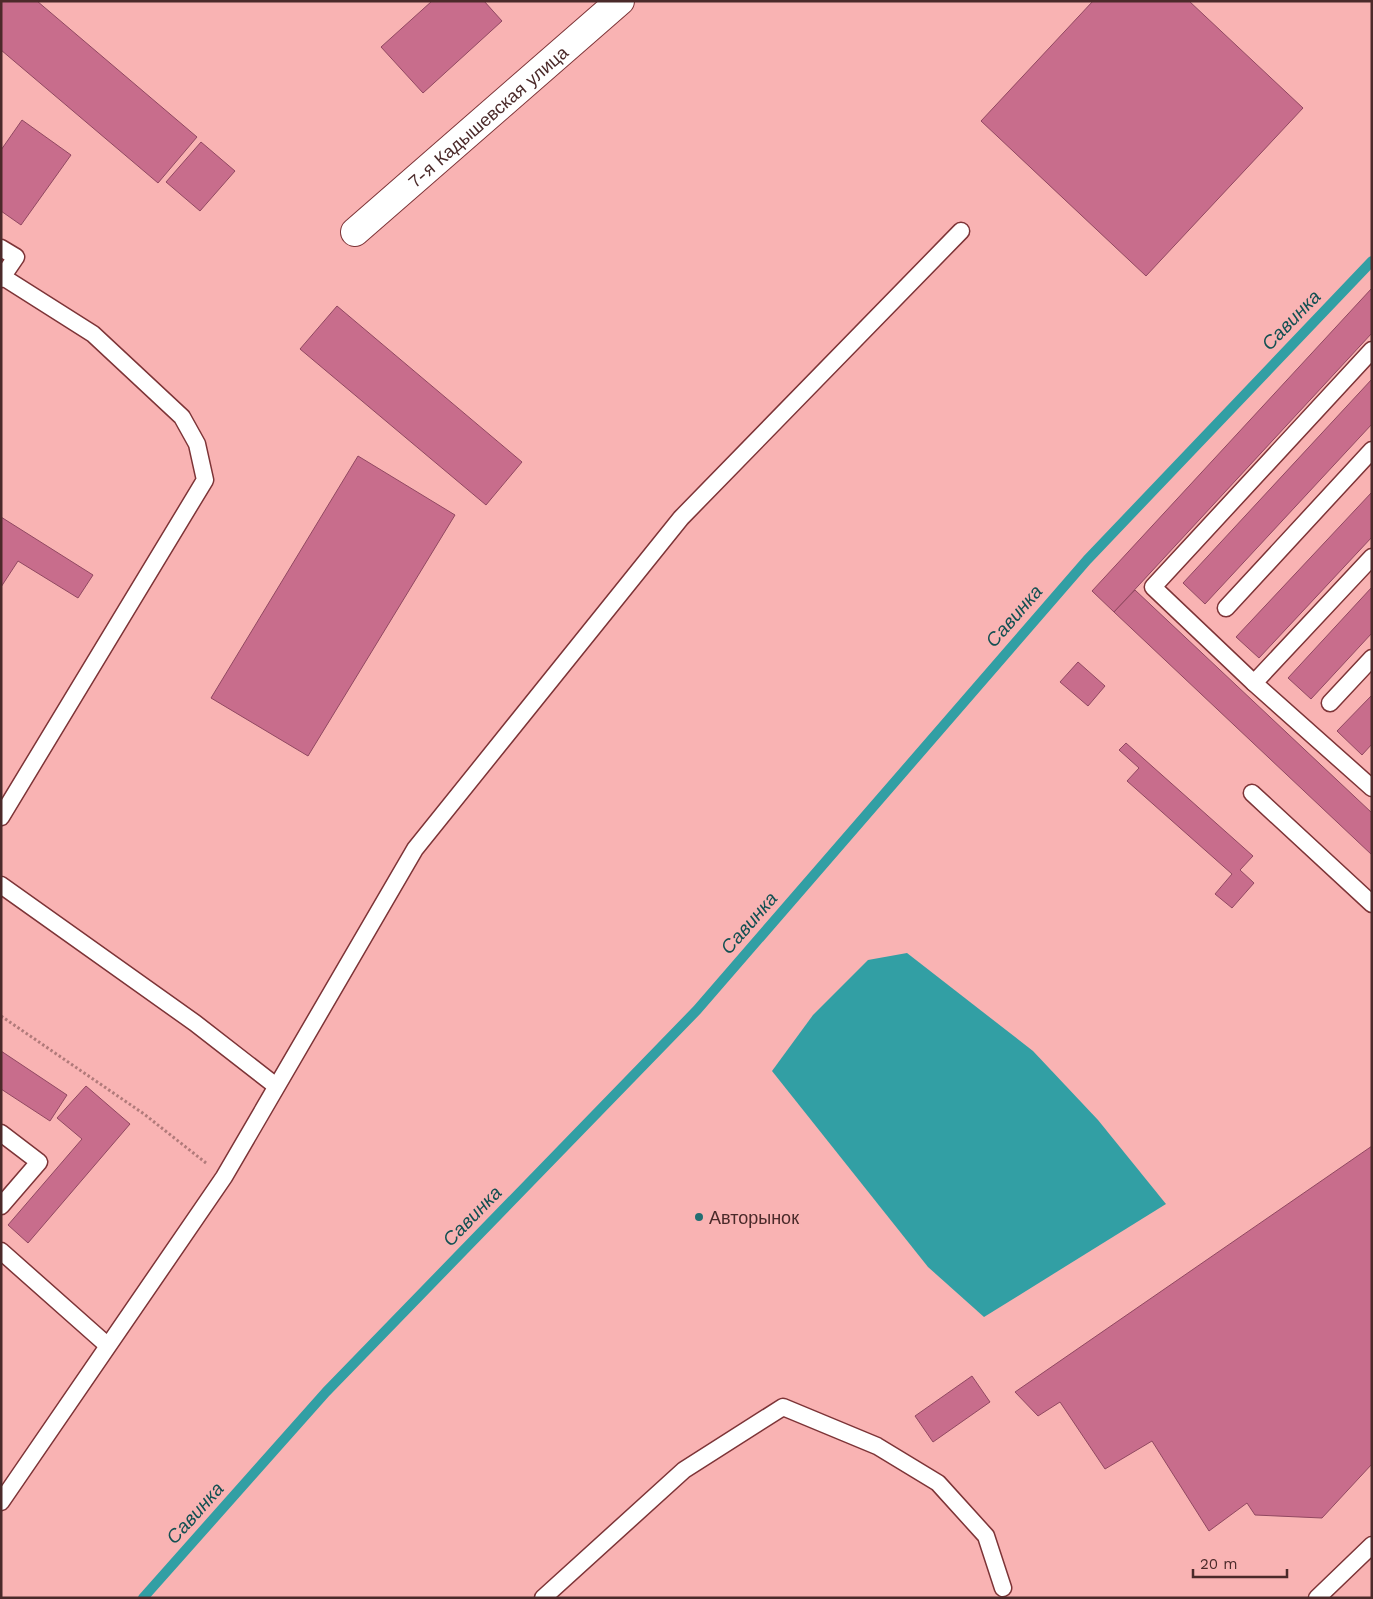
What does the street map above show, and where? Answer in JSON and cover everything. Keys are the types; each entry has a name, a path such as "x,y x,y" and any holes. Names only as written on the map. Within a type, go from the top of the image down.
{"street":[{"name":"7-я Кадышевская улица","path":"355,232 620,1"}],"lane":[{"path":"1,1502 224,1177 415,849 681,518 961,231"},
{"path":"1,248 16,257 2,278 93,334 182,417 197,444 205,480 1,817"},
{"path":"1368,778 1254,683 1153,587 1372,350"},
{"path":"1226,608 1372,450"},
{"path":"1254,683 1372,557"},
{"path":"1330,703 1372,658"},
{"path":"1252,793 1372,904"},
{"path":"1,884 194,1023 276,1086"},
{"path":"1,1133 39,1162 1,1206"},
{"path":"1,1251 107,1346"},
{"path":"543,1598 684,1470 783,1407 876,1446 938,1483 986,1536 1003,1588"},
{"path":"1317,1598 1372,1545"}],"path":[{"path":"1,1016 144,1114 224,1177"}],"water":[{"path":"907,953 1033,1051 1098,1120 1166,1204 984,1317 928,1267 772,1071 813,1015 868,960"}],"building":[{"path":"1,1 37,1 197,137 158,183 1,50"},
{"path":"432,1 484,1 502,21 423,93 381,47"},
{"path":"1093,1 1189,1 1303,108 1146,276 981,121"},
{"path":"22,120 71,155 21,225 1,211 1,150"},
{"path":"201,142 235,171 200,211 166,182"},
{"path":"1372,288 1372,333 1114,612 1092,591"},
{"path":"337,306 522,462 486,505 300,349"},
{"path":"1372,379 1372,424 1205,604 1183,583"},
{"path":"358,456 455,515 308,756 211,698"},
{"path":"1372,492 1372,537 1259,658 1236,637"},
{"path":"1,517 93,575 78,598 18,561 1,587"},
{"path":"1372,587 1372,633 1311,699 1288,678"},
{"path":"1135,590 1372,813 1372,855 1114,612"},
{"path":"1078,662 1105,686 1088,706 1060,682"},
{"path":"1372,695 1372,744 1362,755 1337,731"},
{"path":"1126,743 1253,856 1240,870 1254,883 1232,908 1215,894 1232,874 1127,781 1139,768 1119,750"},
{"path":"1,1051 67,1095 50,1121 1,1089"},
{"path":"86,1086 130,1124 28,1243 8,1225 82,1139 57,1118"},
{"path":"1372,1146 1372,1464 1322,1518 1255,1515 1247,1503 1209,1531 1152,1441 1105,1469 1060,1402 1038,1416 1015,1392"},
{"path":"972,1376 990,1402 933,1442 915,1416"}],"waterway":[{"name":"Савинка","path":"143,1598 326,1392 697,1010 1087,560 1372,261"}],"place":[{"name":"Авторынок","path":"699,1217"}]}
